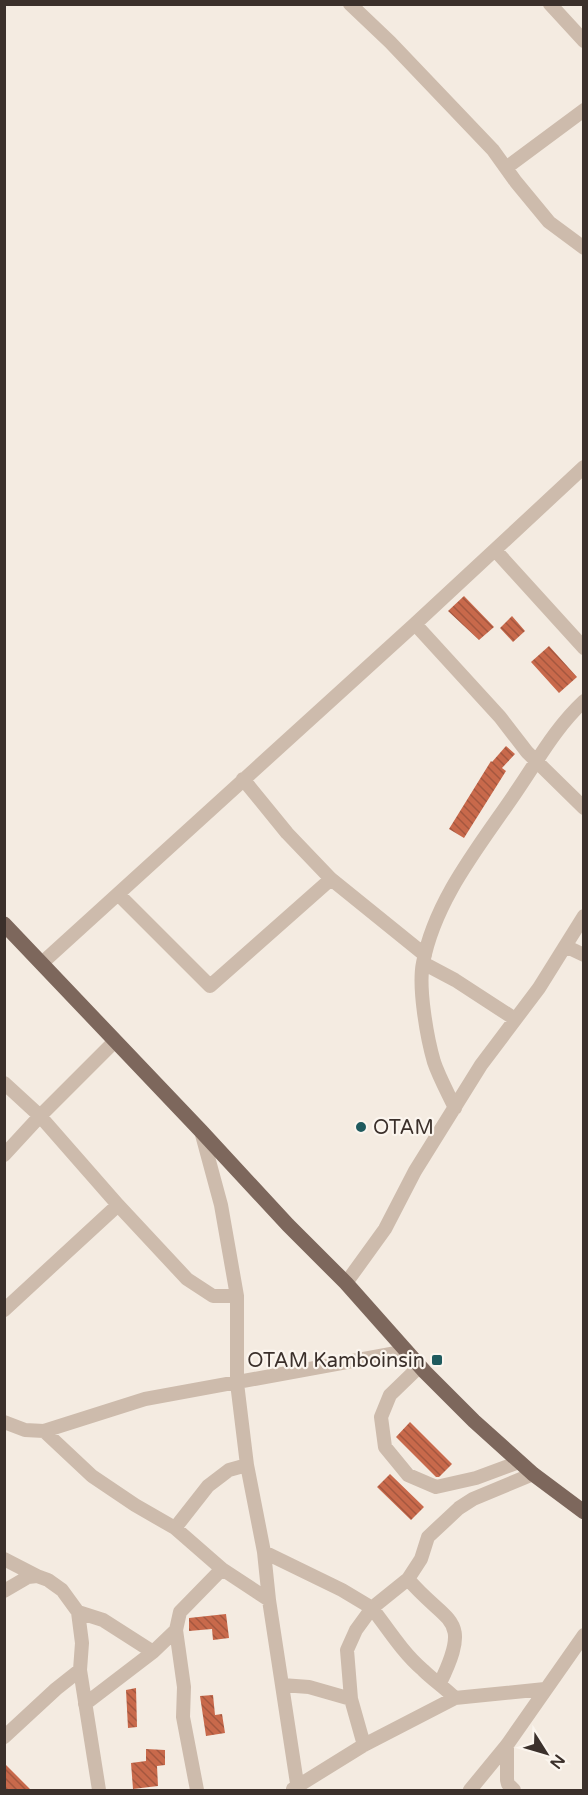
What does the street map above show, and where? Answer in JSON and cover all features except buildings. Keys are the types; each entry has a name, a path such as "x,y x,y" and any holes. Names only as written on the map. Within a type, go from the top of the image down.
{"main road":[{"path":"4,924 288,1225 346,1283 420,1366 474,1421 533,1474 584,1512"}],"street":[{"path":"350,4 390,42 493,150 549,222 584,248"},
{"path":"550,4 584,41"},
{"path":"506,168 584,110"},
{"path":"42,963 584,467"},
{"path":"495,550 584,648"},
{"path":"415,624 500,717 536,762 584,808"},
{"path":"455,1108 435,1062 421,979 432,931 464,869 558,728 584,701"},
{"path":"243,779 287,833 331,879 424,959 515,1019"},
{"path":"118,894 210,986 331,879"},
{"path":"346,1283 385,1229 415,1171 481,1065 539,988 584,916"},
{"path":"565,946 584,955"},
{"path":"4,1155 115,1041"},
{"path":"4,1083 74,1152 118,1205 187,1280 213,1296 237,1296"},
{"path":"201,1131 221,1205 237,1296 237,1383 247,1465 264,1552 296,1789 364,1745 454,1698 545,1689"},
{"path":"4,1310 118,1205"},
{"path":"4,1422 25,1431 44,1431 145,1399 407,1351"},
{"path":"420,1366 390,1395 381,1417 385,1447 408,1475 436,1487 476,1478 519,1462"},
{"path":"44,1431 92,1476 175,1528 222,1569 269,1600"},
{"path":"175,1528 208,1486 229,1470 247,1465"},
{"path":"364,1745 351,1699 347,1650 356,1630 372,1608 408,1579 421,1559 428,1538 459,1508 473,1499 533,1474"},
{"path":"264,1552 342,1590 372,1608 408,1655 454,1698"},
{"path":"4,1559 48,1580 62,1590 78,1612 82,1643 80,1670 99,1791"},
{"path":"197,1791 183,1718 184,1688 176,1630 180,1612 222,1569"},
{"path":"4,1591 28,1577 37,1576"},
{"path":"408,1579 429,1602 442,1611 450,1620 456,1633 455,1647 440,1683"},
{"path":"78,1612 103,1620 153,1652"},
{"path":"85,1704 153,1652 176,1630"},
{"path":"470,1791 507,1745 584,1635"},
{"path":"4,1737 80,1670"},
{"path":"282,1685 309,1687 351,1699"},
{"path":"507,1745 506,1776 508,1785 514,1791"}],"place":[{"name":"OTAM","path":"361,1127"},
{"name":"OTAM Kamboinsin","path":"437,1360"}]}
